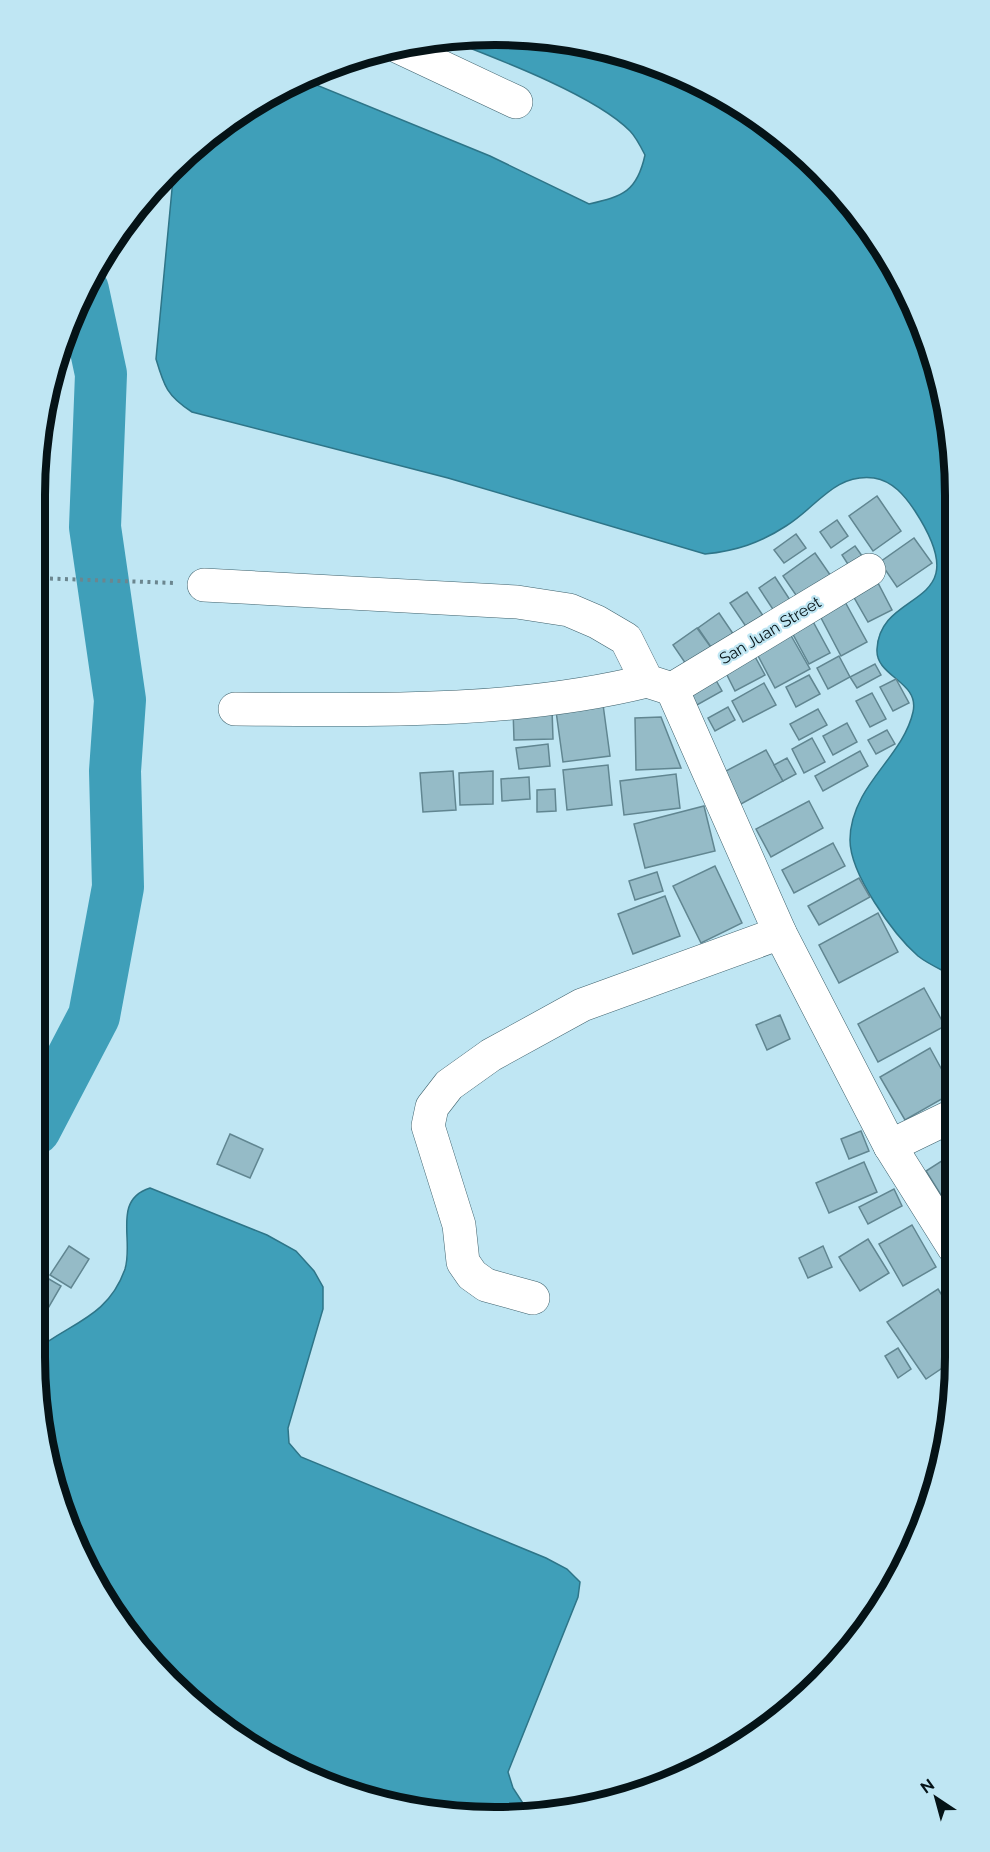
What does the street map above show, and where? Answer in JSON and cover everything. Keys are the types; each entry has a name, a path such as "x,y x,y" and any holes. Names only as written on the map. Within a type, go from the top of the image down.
{"street":[{"path":"412,53 516,102"},
{"name":"San Juan Street","path":"235,709 393,710 513,702 659,685 869,570"},
{"path":"204,585 518,602 569,610 597,622 626,639 659,685 780,933 891,1146 945,1233"},
{"path":"532,1298 486,1285 472,1275 463,1262 459,1225 428,1126 432,1107 449,1085 491,1055 582,1005 780,933"},
{"path":"891,1146 945,1119"}],"path":[{"path":"45,578 204,585"}],"water":[{"path":"465,46 524,46 554,49 611,60 667,79 720,105 769,138 792,157 833,198 869,245 899,296 930,379 941,436 944,466 945,972 918,956 885,919 857,869 850,840 859,802 904,735 913,712 910,693 889,673 878,658 877,649 882,629 893,615 921,594 932,582 937,566 932,543 915,511 893,486 874,478 848,481 836,486 797,519 767,537 727,551 705,554 448,478 192,412 177,401 164,383 156,359 173,181 198,157 245,121 270,105 313,83 490,156 589,204 620,195 633,185 645,155 632,133 614,117 593,104"},
{"path":"150,1188 267,1235 296,1251 314,1271 323,1287 323,1309 288,1428 289,1443 301,1457 546,1558 567,1569 580,1582 578,1597 508,1772 513,1788 525,1806 466,1806 407,1798 350,1783 296,1761 245,1731 198,1695 157,1654 138,1631 105,1582 79,1529 60,1473 49,1416 45,1343 98,1309 109,1299 118,1285 127,1258 128,1211 131,1202 138,1194"}],"building":[{"path":"877,496 901,531 873,551 849,516"},
{"path":"837,520 848,536 831,548 820,532"},
{"path":"796,534 806,548 784,563 774,550"},
{"path":"914,538 932,563 897,587 880,562"},
{"path":"855,546 865,560 851,569 842,555"},
{"path":"815,553 833,579 800,601 783,576"},
{"path":"775,577 792,603 776,614 759,588"},
{"path":"877,581 892,610 868,622 852,594"},
{"path":"747,592 766,620 749,631 730,603"},
{"path":"844,600 867,642 841,656 819,614"},
{"path":"719,613 736,638 715,653 698,628"},
{"path":"810,616 830,653 809,664 789,627"},
{"path":"697,628 715,653 690,670 673,645"},
{"path":"789,632 810,669 775,688 755,650"},
{"path":"753,653 765,675 735,691 724,669"},
{"path":"839,656 850,677 828,689 817,668"},
{"path":"875,664 881,675 857,688 850,677"},
{"path":"713,675 722,691 688,710 679,693"},
{"path":"809,675 820,694 796,707 786,687"},
{"path":"896,679 909,703 893,711 880,687"},
{"path":"764,683 776,705 743,722 732,701"},
{"path":"872,693 886,719 870,727 856,701"},
{"path":"602,697 610,756 563,762 555,704"},
{"path":"728,707 735,720 715,731 708,718"},
{"path":"513,709 552,709 553,739 514,740"},
{"path":"818,709 827,725 799,740 790,724"},
{"path":"661,717 681,768 636,770 635,718"},
{"path":"847,723 857,742 833,755 823,736"},
{"path":"887,730 895,744 876,754 868,740"},
{"path":"812,738 825,762 804,773 792,749"},
{"path":"548,744 550,766 519,769 516,748"},
{"path":"766,750 783,781 741,804 724,772"},
{"path":"860,751 868,766 823,791 815,776"},
{"path":"787,758 796,774 783,781 774,765"},
{"path":"608,765 612,805 567,810 563,770"},
{"path":"453,771 456,810 423,812 420,773"},
{"path":"493,771 493,804 460,805 459,773"},
{"path":"676,774 680,808 624,815 620,781"},
{"path":"529,777 530,799 502,801 501,779"},
{"path":"555,789 556,811 537,812 537,790"},
{"path":"809,801 823,828 771,857 756,829"},
{"path":"704,806 715,851 645,868 634,824"},
{"path":"833,843 845,866 794,893 782,870"},
{"path":"715,866 742,923 701,943 673,886"},
{"path":"657,872 663,891 635,900 629,881"},
{"path":"859,878 870,897 819,925 808,906"},
{"path":"665,896 680,936 633,954 618,914"},
{"path":"878,913 898,952 839,983 819,945"},
{"path":"924,988 945,1026 878,1062 858,1024"},
{"path":"780,1015 790,1039 767,1050 756,1025"},
{"path":"930,1048 945,1076 945,1097 905,1120 880,1077"},
{"path":"861,1131 869,1151 849,1159 841,1139"},
{"path":"230,1134 263,1149 250,1178 217,1164"},
{"path":"945,1159 945,1201 926,1171"},
{"path":"864,1162 877,1192 829,1213 816,1183"},
{"path":"894,1189 902,1206 868,1224 859,1207"},
{"path":"912,1225 936,1267 903,1286 879,1244"},
{"path":"868,1239 889,1273 860,1291 839,1257"},
{"path":"69,1246 89,1259 71,1288 50,1275"},
{"path":"823,1246 832,1267 808,1278 799,1258"},
{"path":"45,1277 61,1286 45,1314"},
{"path":"938,1289 945,1300 945,1366 926,1379 887,1322"},
{"path":"898,1348 911,1369 898,1378 885,1356"}],"waterway":[{"path":"45,1110 94,1016 118,887 115,771 120,700 95,527 101,374 86,306"}]}
